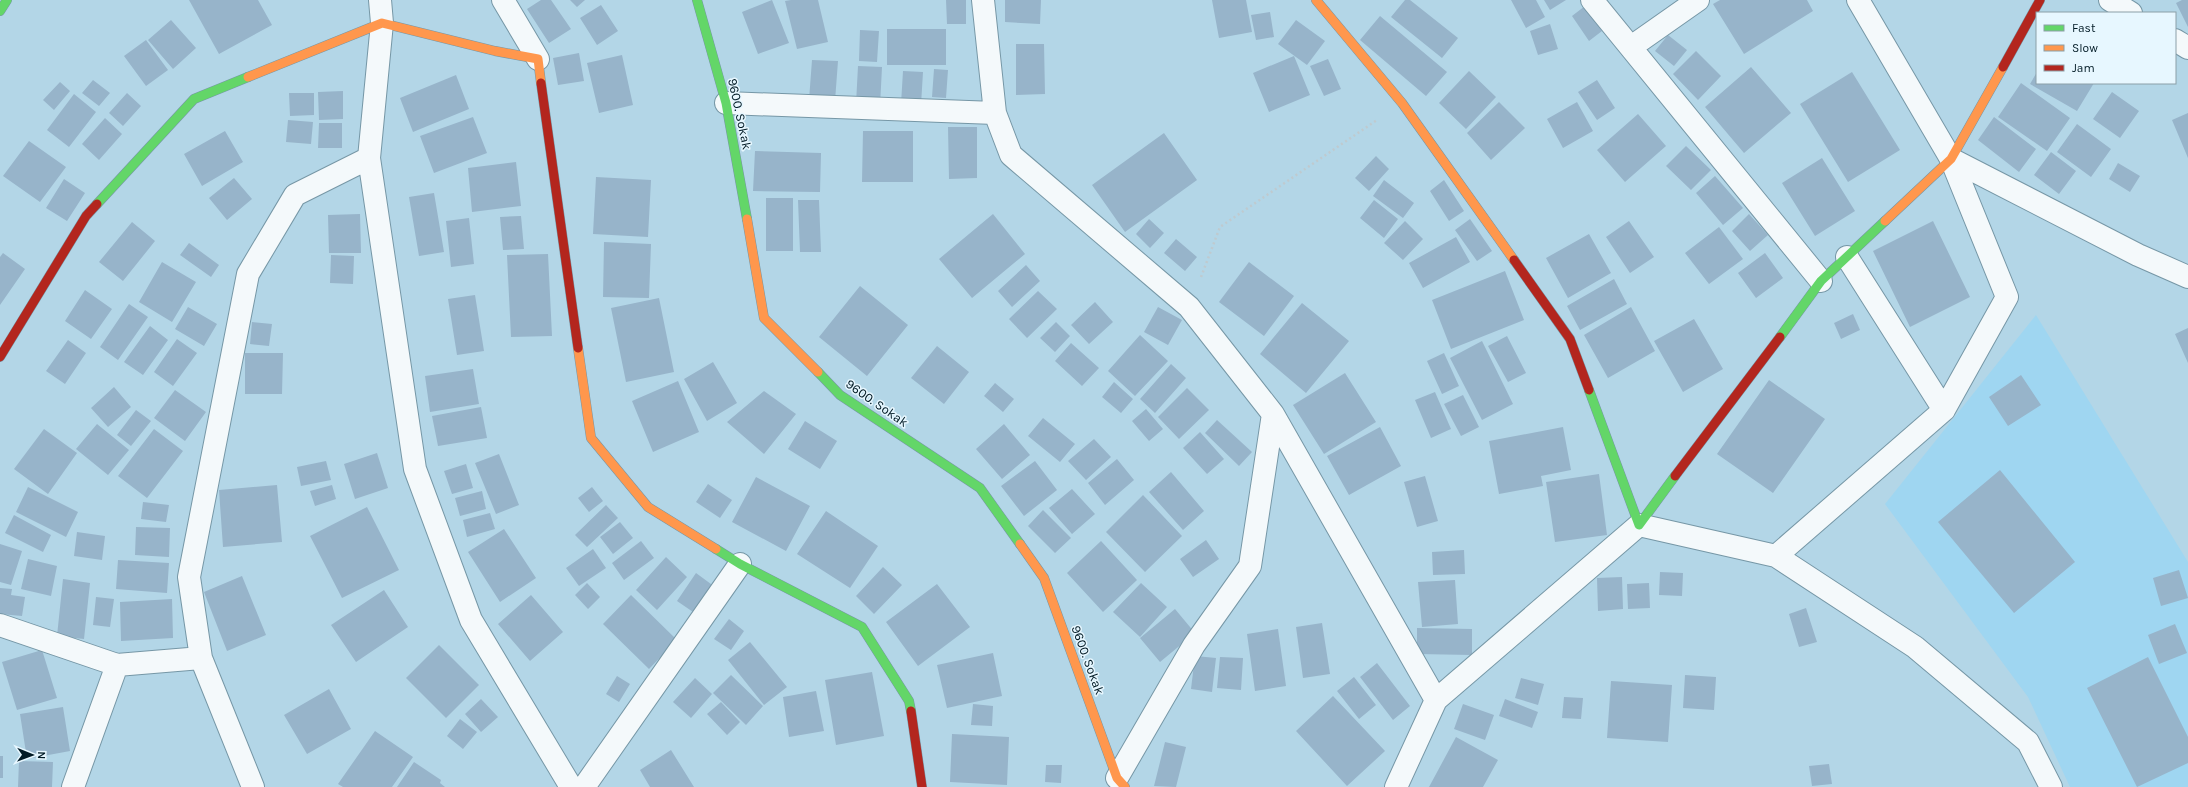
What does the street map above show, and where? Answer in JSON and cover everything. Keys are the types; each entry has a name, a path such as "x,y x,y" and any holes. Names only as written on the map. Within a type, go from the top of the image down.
{"street":[{"path":"380,0 382,23 369,158 415,469 471,620 571,787"},
{"path":"503,0 538,59 591,438 648,507 740,564 862,627 909,701 922,787"},
{"name":"9600. Sokak","path":"697,0 726,103 764,318 840,395 980,488 1044,578 1121,782"},
{"path":"983,0 995,113 1011,155 1189,307 1273,414 1436,700"},
{"path":"1316,0 1402,103 1570,339 1639,525"},
{"path":"1592,0 1821,281"},
{"path":"1631,47 1698,0"},
{"path":"1776,556 1944,410 2007,297 1952,159 1858,0"},
{"path":"1396,787 1436,700 1639,525 1821,281 1952,159 2040,0"},
{"path":"2110,0 2129,12"},
{"path":"0,357 86,216 194,99 382,23 496,51 538,59"},
{"path":"2176,41 2188,48"},
{"path":"726,103 995,113"},
{"path":"253,787 201,658 190,577 248,274 295,195 369,158"},
{"path":"1952,159 2138,255 2188,277"},
{"path":"1847,257 1944,410"},
{"path":"1121,782 1194,645 1250,566 1273,414"},
{"path":"1639,525 1776,556 1915,647 2028,742 2051,787"},
{"path":"584,787 740,564"},
{"path":"0,625 117,665 201,658"},
{"path":"73,787 117,665"}],"path":[{"path":"1189,307 1220,227 1402,103"}],"shaded area":[{"path":"2036,315 2188,562 2188,787 2070,787 2028,697 1885,504"}],"building":[{"path":"189,0 258,0 272,25 219,54"},
{"path":"541,0 551,0 571,29 549,43 527,9"},
{"path":"570,0 585,0 577,7"},
{"path":"772,0 789,43 758,54 742,12"},
{"path":"818,0 828,42 797,49 785,1"},
{"path":"946,0 966,0 966,24 947,24"},
{"path":"1005,0 1041,0 1040,24 1005,22"},
{"path":"1212,0 1246,0 1252,32 1219,38"},
{"path":"1405,0 1410,0 1458,38 1442,58 1391,17"},
{"path":"1511,0 1536,0 1545,17 1526,28"},
{"path":"1544,0 1566,0 1550,10"},
{"path":"1720,0 1807,0 1813,11 1744,54 1713,4"},
{"path":"2182,0 2188,0 2188,27 2176,3"},
{"path":"601,5 618,31 597,45 580,18"},
{"path":"1585,6 1602,31 1589,41 1572,16"},
{"path":"1270,12 1274,37 1256,40 1251,15"},
{"path":"1380,16 1447,72 1426,96 1360,40"},
{"path":"171,20 196,48 173,69 148,40"},
{"path":"1296,20 1325,41 1307,65 1278,44"},
{"path":"1550,24 1558,49 1538,55 1530,31"},
{"path":"887,29 946,29 946,65 887,65"},
{"path":"860,30 879,31 877,62 859,61"},
{"path":"1668,35 1687,50 1674,66 1655,51"},
{"path":"146,40 168,70 146,86 124,56"},
{"path":"1016,44 1044,44 1045,94 1016,95"},
{"path":"1696,51 1721,76 1698,100 1673,74"},
{"path":"579,53 584,81 558,85 553,58"},
{"path":"622,55 633,105 599,113 587,63"},
{"path":"1294,56 1310,95 1269,112 1253,73"},
{"path":"1328,59 1341,89 1324,96 1310,66"},
{"path":"812,60 838,61 835,101 809,100"},
{"path":"858,66 882,67 880,106 856,104"},
{"path":"1751,67 1791,113 1744,153 1705,107"},
{"path":"934,69 948,70 946,98 932,97"},
{"path":"903,71 923,72 921,105 901,104"},
{"path":"1469,71 1496,97 1466,129 1439,103"},
{"path":"1852,72 1900,150 1848,182 1800,104"},
{"path":"2036,74 2036,84 2093,84 2077,111 2030,84"},
{"path":"456,75 469,109 413,132 400,98"},
{"path":"93,80 110,93 99,106 82,93"},
{"path":"1597,80 1615,108 1597,120 1578,92"},
{"path":"60,82 70,91 54,110 43,100"},
{"path":"2021,83 2070,118 2047,151 1998,117"},
{"path":"343,91 343,119 319,120 318,92"},
{"path":"2112,92 2139,111 2120,138 2093,119"},
{"path":"127,93 141,106 123,126 109,113"},
{"path":"289,93 314,93 314,115 290,116"},
{"path":"74,94 96,112 69,147 47,130"},
{"path":"1499,102 1525,128 1491,160 1467,133"},
{"path":"1577,102 1593,131 1563,148 1547,119"},
{"path":"2188,113 2188,158 2172,120"},
{"path":"1638,114 1666,146 1625,182 1597,150"},
{"path":"473,117 487,153 434,173 420,136"},
{"path":"1994,117 2036,149 2019,172 1978,140"},
{"path":"105,118 122,134 99,160 82,144"},
{"path":"288,120 313,122 311,144 286,142"},
{"path":"319,123 342,123 342,148 318,148"},
{"path":"2077,124 2111,149 2091,177 2057,152"},
{"path":"948,127 977,127 977,178 949,179"},
{"path":"225,131 243,162 202,186 184,154"},
{"path":"863,131 913,131 913,182 862,182"},
{"path":"1164,133 1197,180 1125,232 1092,185"},
{"path":"29,141 66,167 40,202 3,176"},
{"path":"1686,146 1711,170 1691,190 1666,166"},
{"path":"755,151 821,153 820,192 753,191"},
{"path":"2051,152 2076,171 2059,194 2034,175"},
{"path":"1376,156 1389,169 1369,191 1355,178"},
{"path":"1822,158 1855,211 1815,236 1782,183"},
{"path":"516,162 521,206 472,212 468,168"},
{"path":"2118,163 2140,176 2130,192 2109,179"},
{"path":"1715,176 1743,208 1723,225 1696,193"},
{"path":"596,177 651,180 648,237 593,234"},
{"path":"234,178 252,199 227,220 209,198"},
{"path":"64,179 85,193 67,221 46,208"},
{"path":"1384,180 1414,203 1403,218 1373,196"},
{"path":"1444,180 1464,211 1449,221 1430,191"},
{"path":"434,193 444,252 419,256 409,197"},
{"path":"766,198 793,198 793,251 766,251"},
{"path":"798,200 819,200 821,252 800,252"},
{"path":"1374,200 1398,219 1384,238 1360,218"},
{"path":"360,214 361,253 329,253 328,215"},
{"path":"993,214 1025,254 972,298 939,259"},
{"path":"1749,214 1768,235 1750,251 1732,231"},
{"path":"521,216 524,249 503,250 500,217"},
{"path":"469,218 474,264 451,267 446,221"},
{"path":"1149,219 1164,233 1150,248 1136,234"},
{"path":"1470,219 1492,251 1477,261 1455,230"},
{"path":"1405,221 1423,239 1403,260 1384,243"},
{"path":"1629,221 1654,257 1630,273 1606,237"},
{"path":"1933,221 1970,297 1910,327 1873,251"},
{"path":"132,222 155,241 123,281 99,262"},
{"path":"1719,227 1743,259 1709,284 1685,253"},
{"path":"1589,234 1611,273 1568,298 1546,258"},
{"path":"1456,237 1470,262 1423,288 1409,263"},
{"path":"1176,239 1197,257 1185,271 1164,253"},
{"path":"604,242 651,244 649,298 603,297"},
{"path":"189,243 219,265 211,277 180,255"},
{"path":"3,253 25,269 0,305 0,257"},
{"path":"1765,253 1783,278 1756,298 1738,273"},
{"path":"548,254 552,336 511,337 507,255"},
{"path":"331,255 354,256 353,284 330,283"},
{"path":"162,262 196,282 172,322 139,302"},
{"path":"1249,262 1294,296 1264,336 1219,302"},
{"path":"1026,265 1040,281 1012,307 998,291"},
{"path":"1505,271 1524,320 1451,349 1432,300"},
{"path":"1614,279 1627,304 1580,330 1567,306"},
{"path":"860,286 908,325 867,376 819,337"},
{"path":"85,290 112,309 91,339 65,321"},
{"path":"1038,291 1057,309 1027,338 1009,319"},
{"path":"475,295 484,351 457,355 448,299"},
{"path":"659,298 674,372 626,382 611,308"},
{"path":"1095,302 1113,322 1089,344 1071,325"},
{"path":"1302,303 1349,341 1306,393 1260,354"},
{"path":"129,304 148,317 118,360 100,347"},
{"path":"188,307 217,324 204,346 175,329"},
{"path":"1158,307 1182,320 1168,345 1144,332"},
{"path":"1631,307 1655,351 1608,378 1584,335"},
{"path":"1853,314 1860,330 1841,339 1834,323"},
{"path":"1694,319 1723,369 1683,392 1654,341"},
{"path":"252,322 272,324 269,346 250,344"},
{"path":"1056,322 1070,336 1055,352 1040,338"},
{"path":"150,326 168,340 143,375 124,362"},
{"path":"2188,328 2188,363 2175,334"},
{"path":"1140,335 1168,361 1135,396 1108,371"},
{"path":"1507,336 1526,373 1508,382 1488,346"},
{"path":"177,339 197,353 173,386 154,372"},
{"path":"68,340 86,353 65,384 46,371"},
{"path":"1482,341 1513,404 1482,420 1450,358"},
{"path":"1071,343 1099,368 1082,386 1055,361"},
{"path":"937,346 969,372 944,404 911,378"},
{"path":"245,353 283,353 282,394 245,394"},
{"path":"1444,353 1459,386 1442,394 1427,361"},
{"path":"713,362 737,403 707,421 684,379"},
{"path":"1171,364 1186,378 1155,413 1140,399"},
{"path":"473,369 479,404 430,412 425,376"},
{"path":"1345,373 1376,422 1324,454 1293,405"},
{"path":"2021,375 2041,405 2008,426 1989,397"},
{"path":"1769,380 1825,419 1773,493 1717,454"},
{"path":"678,381 699,432 653,452 632,401"},
{"path":"1114,382 1133,399 1121,413 1102,397"},
{"path":"995,383 1014,399 1003,412 984,396"},
{"path":"114,387 131,407 108,427 91,408"},
{"path":"1187,388 1209,410 1179,439 1158,417"},
{"path":"175,390 206,412 185,441 154,418"},
{"path":"764,391 796,414 764,454 727,422"},
{"path":"1435,392 1451,429 1431,438 1415,400"},
{"path":"1463,395 1479,427 1461,436 1444,404"},
{"path":"481,407 487,438 438,446 432,416"},
{"path":"1146,409 1163,429 1149,441 1132,421"},
{"path":"136,410 151,421 131,446 117,435"},
{"path":"1043,418 1075,444 1060,462 1028,436"},
{"path":"1217,420 1252,452 1239,466 1205,433"},
{"path":"805,421 837,441 820,469 788,449"},
{"path":"97,424 129,450 108,475 76,449"},
{"path":"1004,424 1030,455 1002,479 976,449"},
{"path":"1380,427 1401,466 1349,495 1327,456"},
{"path":"1563,427 1571,470 1541,476 1543,486 1499,494 1489,441"},
{"path":"44,429 77,453 48,494 14,469"},
{"path":"154,429 183,451 147,498 118,476"},
{"path":"1200,432 1224,459 1207,474 1183,448"},
{"path":"1094,439 1111,457 1086,480 1068,461"},
{"path":"377,453 388,488 355,499 344,464"},
{"path":"499,454 519,505 496,514 475,463"},
{"path":"1117,459 1134,480 1105,505 1088,483"},
{"path":"326,461 331,480 301,486 297,467"},
{"path":"1035,461 1057,490 1024,516 1001,486"},
{"path":"466,464 473,488 452,494 444,471"},
{"path":"2000,470 2075,562 2014,613 1938,522"},
{"path":"1171,472 1204,511 1183,530 1149,492"},
{"path":"1599,474 1607,535 1555,542 1546,482"},
{"path":"1425,476 1438,521 1417,527 1404,482"},
{"path":"756,477 810,506 786,551 732,522"},
{"path":"708,484 732,500 720,518 696,502"},
{"path":"277,485 282,542 223,547 219,490"},
{"path":"332,485 336,499 315,506 310,491"},
{"path":"28,487 78,512 66,537 16,512"},
{"path":"592,487 603,501 589,512 578,498"},
{"path":"1072,489 1095,514 1072,534 1049,508"},
{"path":"482,491 486,509 460,516 455,498"},
{"path":"1143,495 1182,536 1145,572 1106,532"},
{"path":"143,502 169,505 166,522 141,519"},
{"path":"606,505 618,518 587,547 575,535"},
{"path":"367,507 399,570 342,598 310,536"},
{"path":"1043,510 1071,538 1055,553 1028,526"},
{"path":"826,511 878,546 850,588 797,554"},
{"path":"490,513 495,529 467,537 463,520"},
{"path":"14,515 51,535 43,552 5,533"},
{"path":"620,522 633,538 613,554 600,537"},
{"path":"136,527 170,528 169,557 135,555"},
{"path":"504,529 536,578 500,602 468,552"},
{"path":"77,532 105,536 102,560 74,556"},
{"path":"1206,540 1219,559 1193,577 1180,559"},
{"path":"641,541 654,558 624,580 612,563"},
{"path":"1101,541 1137,580 1103,612 1067,573"},
{"path":"0,544 22,551 11,585 0,582"},
{"path":"593,549 606,568 579,586 566,568"},
{"path":"1464,550 1465,574 1433,575 1432,552"},
{"path":"666,557 687,577 657,610 636,590"},
{"path":"28,559 57,566 51,596 21,589"},
{"path":"118,560 169,563 167,593 116,589"},
{"path":"883,567 902,585 874,614 856,596"},
{"path":"2179,570 2188,598 2161,606 2153,578"},
{"path":"1660,572 1683,573 1682,596 1659,595"},
{"path":"696,573 715,587 696,614 677,601"},
{"path":"242,576 266,635 227,651 204,592"},
{"path":"1622,577 1623,609 1598,611 1597,578"},
{"path":"63,579 90,583 84,639 57,636"},
{"path":"1455,580 1458,624 1422,627 1418,582"},
{"path":"587,583 600,597 588,609 575,595"},
{"path":"1141,583 1167,607 1140,637 1113,612"},
{"path":"1649,583 1650,608 1628,609 1627,584"},
{"path":"937,584 970,627 918,666 886,622"},
{"path":"0,588 12,589 11,595 25,597 22,616 0,614"},
{"path":"384,590 408,627 356,662 331,625"},
{"path":"531,595 563,632 530,661 498,624"},
{"path":"631,595 677,640 649,669 603,624"},
{"path":"96,597 114,599 110,627 93,625"},
{"path":"172,599 173,638 121,641 120,602"},
{"path":"1806,608 1817,642 1799,647 1789,614"},
{"path":"1175,609 1195,633 1160,662 1140,638"},
{"path":"729,619 744,631 731,650 714,639"},
{"path":"1322,623 1330,674 1303,678 1296,627"},
{"path":"2175,624 2187,653 2159,664 2148,635"},
{"path":"1417,628 1472,629 1472,655 1417,654"},
{"path":"1278,629 1286,686 1255,691 1247,634"},
{"path":"750,642 787,687 764,705 728,660"},
{"path":"439,645 479,685 446,718 406,678"},
{"path":"42,650 57,698 17,710 2,662"},
{"path":"993,653 1002,696 947,708 937,665"},
{"path":"1195,656 1216,658 1212,692 1191,689"},
{"path":"1220,657 1243,658 1241,690 1217,688"},
{"path":"2148,657 2188,737 2188,763 2137,787 2087,688"},
{"path":"1377,663 1410,706 1393,720 1360,677"},
{"path":"872,672 884,736 836,745 825,680"},
{"path":"731,675 763,706 746,725 713,693"},
{"path":"1685,675 1716,677 1714,710 1683,708"},
{"path":"617,676 630,684 619,702 606,694"},
{"path":"1354,677 1376,705 1359,719 1337,691"},
{"path":"695,678 712,694 691,718 673,702"},
{"path":"1521,678 1544,684 1538,705 1515,698"},
{"path":"1611,681 1672,685 1668,742 1607,738"},
{"path":"329,689 351,729 307,754 284,715"},
{"path":"816,691 824,731 789,737 783,697"},
{"path":"1333,696 1385,751 1347,786 1296,731"},
{"path":"1564,697 1583,698 1581,719 1562,718"},
{"path":"481,699 498,717 481,732 465,714"},
{"path":"1505,699 1538,712 1532,728 1499,716"},
{"path":"721,702 740,722 727,735 707,714"},
{"path":"973,704 993,706 992,726 971,725"},
{"path":"1463,704 1494,715 1485,740 1454,729"},
{"path":"63,707 70,751 27,759 20,714"},
{"path":"460,719 477,732 463,749 447,736"},
{"path":"375,731 413,757 392,787 343,787 338,784"},
{"path":"952,734 1009,737 1007,785 950,782"},
{"path":"1456,737 1498,760 1483,787 1429,787"},
{"path":"1165,742 1186,747 1176,787 1154,786"},
{"path":"671,750 694,787 650,787 640,770"},
{"path":"0,756 3,756 3,778 0,778"},
{"path":"19,761 53,762 52,787 18,787"},
{"path":"414,762 441,780 440,783 445,787 397,787"},
{"path":"1829,764 1832,784 1812,786 1809,766"},
{"path":"1046,765 1062,765 1061,783 1045,782"}],"traffic: fast":[{"path":"0,11 7,0"},
{"path":"697,0 726,103 747,219"},
{"path":"97,204 194,99 248,77"},
{"path":"1780,337 1821,281 1885,221"},
{"path":"818,372 840,395 980,488 1020,544"},
{"path":"1589,390 1639,525 1675,476"},
{"path":"716,549 740,564 862,627 909,701 911,711"}],"traffic: slow":[{"path":"1316,0 1402,103 1514,260"},
{"path":"248,77 382,23 495,51 538,59 541,83"},
{"path":"1885,221 1951,159 2003,67"},
{"path":"747,219 764,318 818,372"},
{"path":"578,348 591,438 648,507 716,549"},
{"path":"1020,544 1044,578 1117,778 1125,787"}],"traffic: jam":[{"path":"2003,67 2040,0"},
{"path":"541,83 578,348"},
{"path":"0,357 86,216 97,204"},
{"path":"1514,260 1570,339 1589,390"},
{"path":"1675,476 1780,337"},
{"path":"911,711 922,787"}]}
